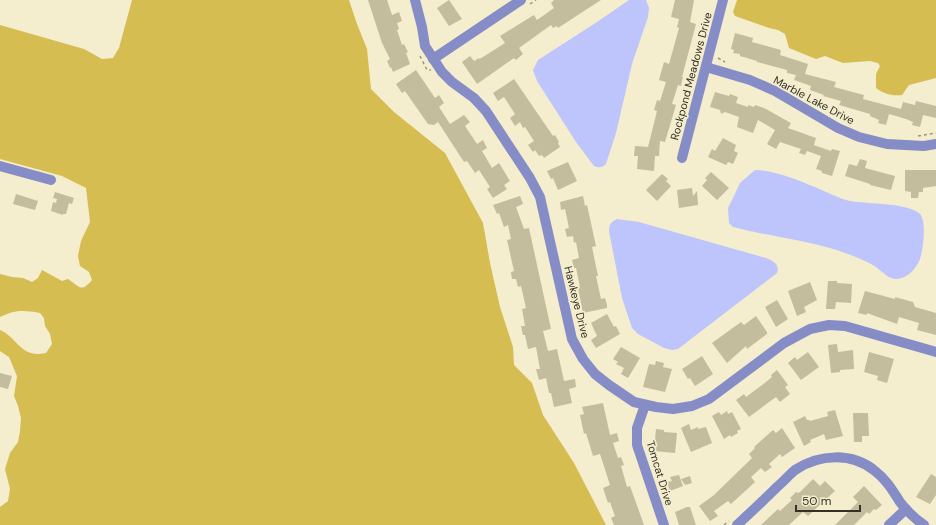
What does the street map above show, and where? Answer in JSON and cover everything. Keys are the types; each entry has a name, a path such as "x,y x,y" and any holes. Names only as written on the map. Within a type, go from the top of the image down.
{"street":[{"name":"Hawkeye Drive","path":"415,0 426,46 433,59 442,72 452,82 474,98 486,111 530,178 540,197 572,340 583,359 595,374 634,402 673,409 692,406 709,399 784,342 810,329 829,325 845,326 936,352"},
{"path":"433,59 521,0"},
{"name":"Rockpond Meadows Drive","path":"682,158 723,0"},
{"name":"Marble Lake Drive","path":"706,67 750,80 775,91 838,128 859,137 887,144 924,146 936,144"},
{"path":"0,166 50,180"},
{"name":"Tomcat Drive","path":"645,405 638,428 637,445 664,525"},
{"path":"733,523 795,471 810,462 826,458 843,457 861,462 875,471 889,485 914,518 924,525"},
{"path":"889,525 906,509"}],"path":[{"path":"718,53 720,60 728,63"},
{"path":"825,109 852,124"},
{"path":"912,136 936,134"},
{"path":"724,525 733,523"}],"shaded area":[{"path":"132,0 349,0 367,49 371,89 394,112 445,153 483,223 500,307 513,347 514,365 532,383 543,415 574,463 606,525 0,525 0,507 8,501 10,489 5,469 10,453 18,442 21,418 14,396 17,376 9,357 0,351 0,330 31,353 46,353 52,344 50,334 45,326 44,318 40,313 19,311 0,317 0,274 23,278 32,282 38,278 42,270 62,281 68,279 83,288 92,280 89,272 80,266 78,256 81,241 90,222 86,188 62,176 0,159 0,25 84,49 102,59 113,58 119,48"},
{"path":"737,0 936,0 936,78 909,85 902,95 891,95 882,92 876,88 876,74 880,66 878,63 870,61 843,63 825,56 816,59 789,48 785,34 778,30 735,16 733,12"}],"water":[{"path":"629,0 646,0 649,8 648,17 632,64 616,133 606,164 602,167 597,167 594,166 576,142 537,81 533,70 538,60"},
{"path":"755,170 773,172 847,200 887,204 915,210 922,218 924,236 920,259 914,270 900,279 893,279 876,267 855,256 834,249 733,227 729,223 728,208 740,183"},
{"path":"617,219 639,222 766,258 772,260 776,264 778,270 777,273 678,349 672,350 664,348 638,334 632,328 622,298 609,231 609,227 613,221"}],"building":[{"path":"368,0 387,0 392,15 399,12 402,21 397,23 399,29 397,30 402,45 404,44 408,52 406,53 410,64 393,72 391,67 390,68 387,61 390,59 382,43"},
{"path":"449,0 462,19 449,26 437,8"},
{"path":"554,0 601,0 558,28 557,26 553,28 551,25 519,48 523,54 516,60 514,58 477,84 462,62 470,56 474,61 479,59 505,43 500,36 534,15 537,20 554,8 551,3"},
{"path":"675,0 694,0 690,22 696,24 681,86 678,85 672,104 676,105 665,142 660,141 659,156 655,156 654,171 637,169 638,156 634,156 635,146 648,147 657,111 654,110 657,100 660,101 666,82 659,80 664,62 669,64 679,28 677,27 679,19 671,17"},
{"path":"735,33 753,38 752,42 781,50 780,55 808,64 805,74 836,82 834,87 864,95 863,99 901,109 903,102 915,105 916,101 936,106 936,118 923,115 920,127 912,125 913,122 906,119 889,114 886,125 878,123 879,120 870,116 870,114 839,105 841,101 823,96 824,95 810,90 811,86 794,80 796,75 787,73 787,70 757,62 740,56 740,54 733,53 734,50 731,49"},
{"path":"416,70 435,98 439,95 444,103 439,107 450,124 464,115 470,122 465,126 477,144 483,140 487,148 482,151 492,168 499,163 510,181 504,185 507,189 493,198 487,189 490,187 479,170 475,173 467,161 464,162 438,122 434,125 428,124 405,91 402,93 396,84"},
{"path":"514,79 553,136 555,135 559,142 560,147 544,158 542,155 539,156 535,150 533,152 528,145 534,141 525,127 523,128 520,122 515,126 510,118 515,114 504,97 498,101 493,93"},
{"path":"715,92 729,96 730,94 738,97 736,103 748,107 748,105 754,107 755,105 764,108 791,123 788,128 816,138 814,145 831,151 832,149 840,151 832,176 822,173 822,171 816,169 821,156 807,151 805,155 799,153 801,149 780,142 776,149 767,144 775,130 758,120 753,133 737,127 739,117 725,112 721,114 720,110 710,107"},
{"path":"723,138 736,145 734,151 738,153 733,164 728,162 726,165 708,157 712,149 715,151"},
{"path":"860,159 867,161 865,168 895,176 891,190 870,185 845,176 849,164 857,166"},
{"path":"568,162 577,181 558,190 553,178 551,179 547,171"},
{"path":"905,170 936,170 936,186 923,188 923,192 919,192 918,198 911,198 911,192 905,191"},
{"path":"711,172 729,188 717,200 702,186 707,180 705,178"},
{"path":"662,174 668,179 666,181 671,186 657,201 646,190"},
{"path":"692,188 693,196 697,191 698,205 679,208 677,190"},
{"path":"55,192 74,198 72,204 69,203 66,214 63,215 51,211 53,202 56,203 57,199 53,198"},
{"path":"16,194 38,201 35,210 13,204"},
{"path":"520,196 523,204 516,207 524,229 529,228 551,329 543,331 548,351 557,349 564,381 575,379 576,387 569,389 572,403 554,407 546,378 539,380 536,369 540,369 536,347 528,349 525,335 523,335 521,326 525,326 522,309 526,308 521,286 518,287 516,279 512,279 511,272 514,271 507,240 511,239 508,225 504,227 499,213 497,214 493,205"},
{"path":"583,196 585,206 587,205 596,246 592,247 598,276 596,276 601,299 605,298 607,308 583,313 578,288 580,287 576,268 574,268 572,260 579,258 576,242 574,243 573,236 567,237 565,229 569,228 565,209 561,210 560,202"},
{"path":"828,281 852,284 851,303 836,302 835,309 826,309"},
{"path":"810,282 817,300 804,307 806,312 797,316 788,291"},
{"path":"865,291 913,302 915,307 936,313 936,335 917,330 919,323 899,317 897,324 867,313 867,315 858,313"},
{"path":"777,300 788,319 776,327 765,307"},
{"path":"607,314 614,327 616,326 620,334 596,348 591,340 597,336 591,323"},
{"path":"756,316 767,334 747,349 746,346 727,363 712,343 741,322 744,325"},
{"path":"837,344 838,352 853,350 854,369 840,370 840,372 831,373 828,345"},
{"path":"621,347 640,358 628,378 621,374 624,368 616,364 618,362 613,359"},
{"path":"808,352 819,367 801,380 788,363 795,357 797,360"},
{"path":"869,352 894,359 887,383 877,380 878,376 864,372"},
{"path":"702,356 713,374 695,386 690,378 688,379 682,369"},
{"path":"656,361 664,363 663,367 672,369 665,392 643,387 649,364 655,365"},
{"path":"777,370 788,385 785,387 790,394 780,402 776,397 749,417 736,400 744,394 746,397 772,377 771,375"},
{"path":"0,373 12,376 8,389 0,387"},
{"path":"603,403 610,435 617,433 619,441 613,443 618,458 621,457 624,465 621,466 627,487 630,486 644,525 614,525 611,518 615,516 610,502 608,503 603,488 610,485 600,454 593,456 586,433 584,434 580,415 584,414 582,407"},
{"path":"835,410 843,436 826,440 824,434 810,440 811,442 804,446 793,422 805,416 807,420 810,421 828,416 827,412"},
{"path":"727,411 728,414 732,412 741,429 737,431 738,433 731,437 730,435 724,439 712,416 719,412 721,415"},
{"path":"853,413 868,413 869,436 862,436 862,442 854,442"},
{"path":"689,424 691,430 698,427 698,429 706,427 712,443 691,452 681,428"},
{"path":"782,428 795,448 782,457 780,454 769,464 772,467 765,472 761,468 751,477 755,482 731,504 728,501 714,511 718,516 710,521 699,506 714,495 752,458 749,454 755,448 754,447 773,430 776,433"},
{"path":"656,429 664,430 664,432 677,433 675,453 654,451"},
{"path":"931,474 936,477 936,495 930,504 916,497"},
{"path":"679,475 683,486 670,491 667,482 672,481 670,477"},
{"path":"690,476 692,483 685,485 681,479"},
{"path":"813,479 820,486 825,481 835,491 808,516 803,512 789,525 761,525 778,509 780,511 792,500 790,498 796,492 800,492"},
{"path":"864,486 882,505 876,510 874,509 869,514 867,512 854,525 835,525 858,502 853,497"},
{"path":"690,507 696,525 679,525 675,512"}]}
